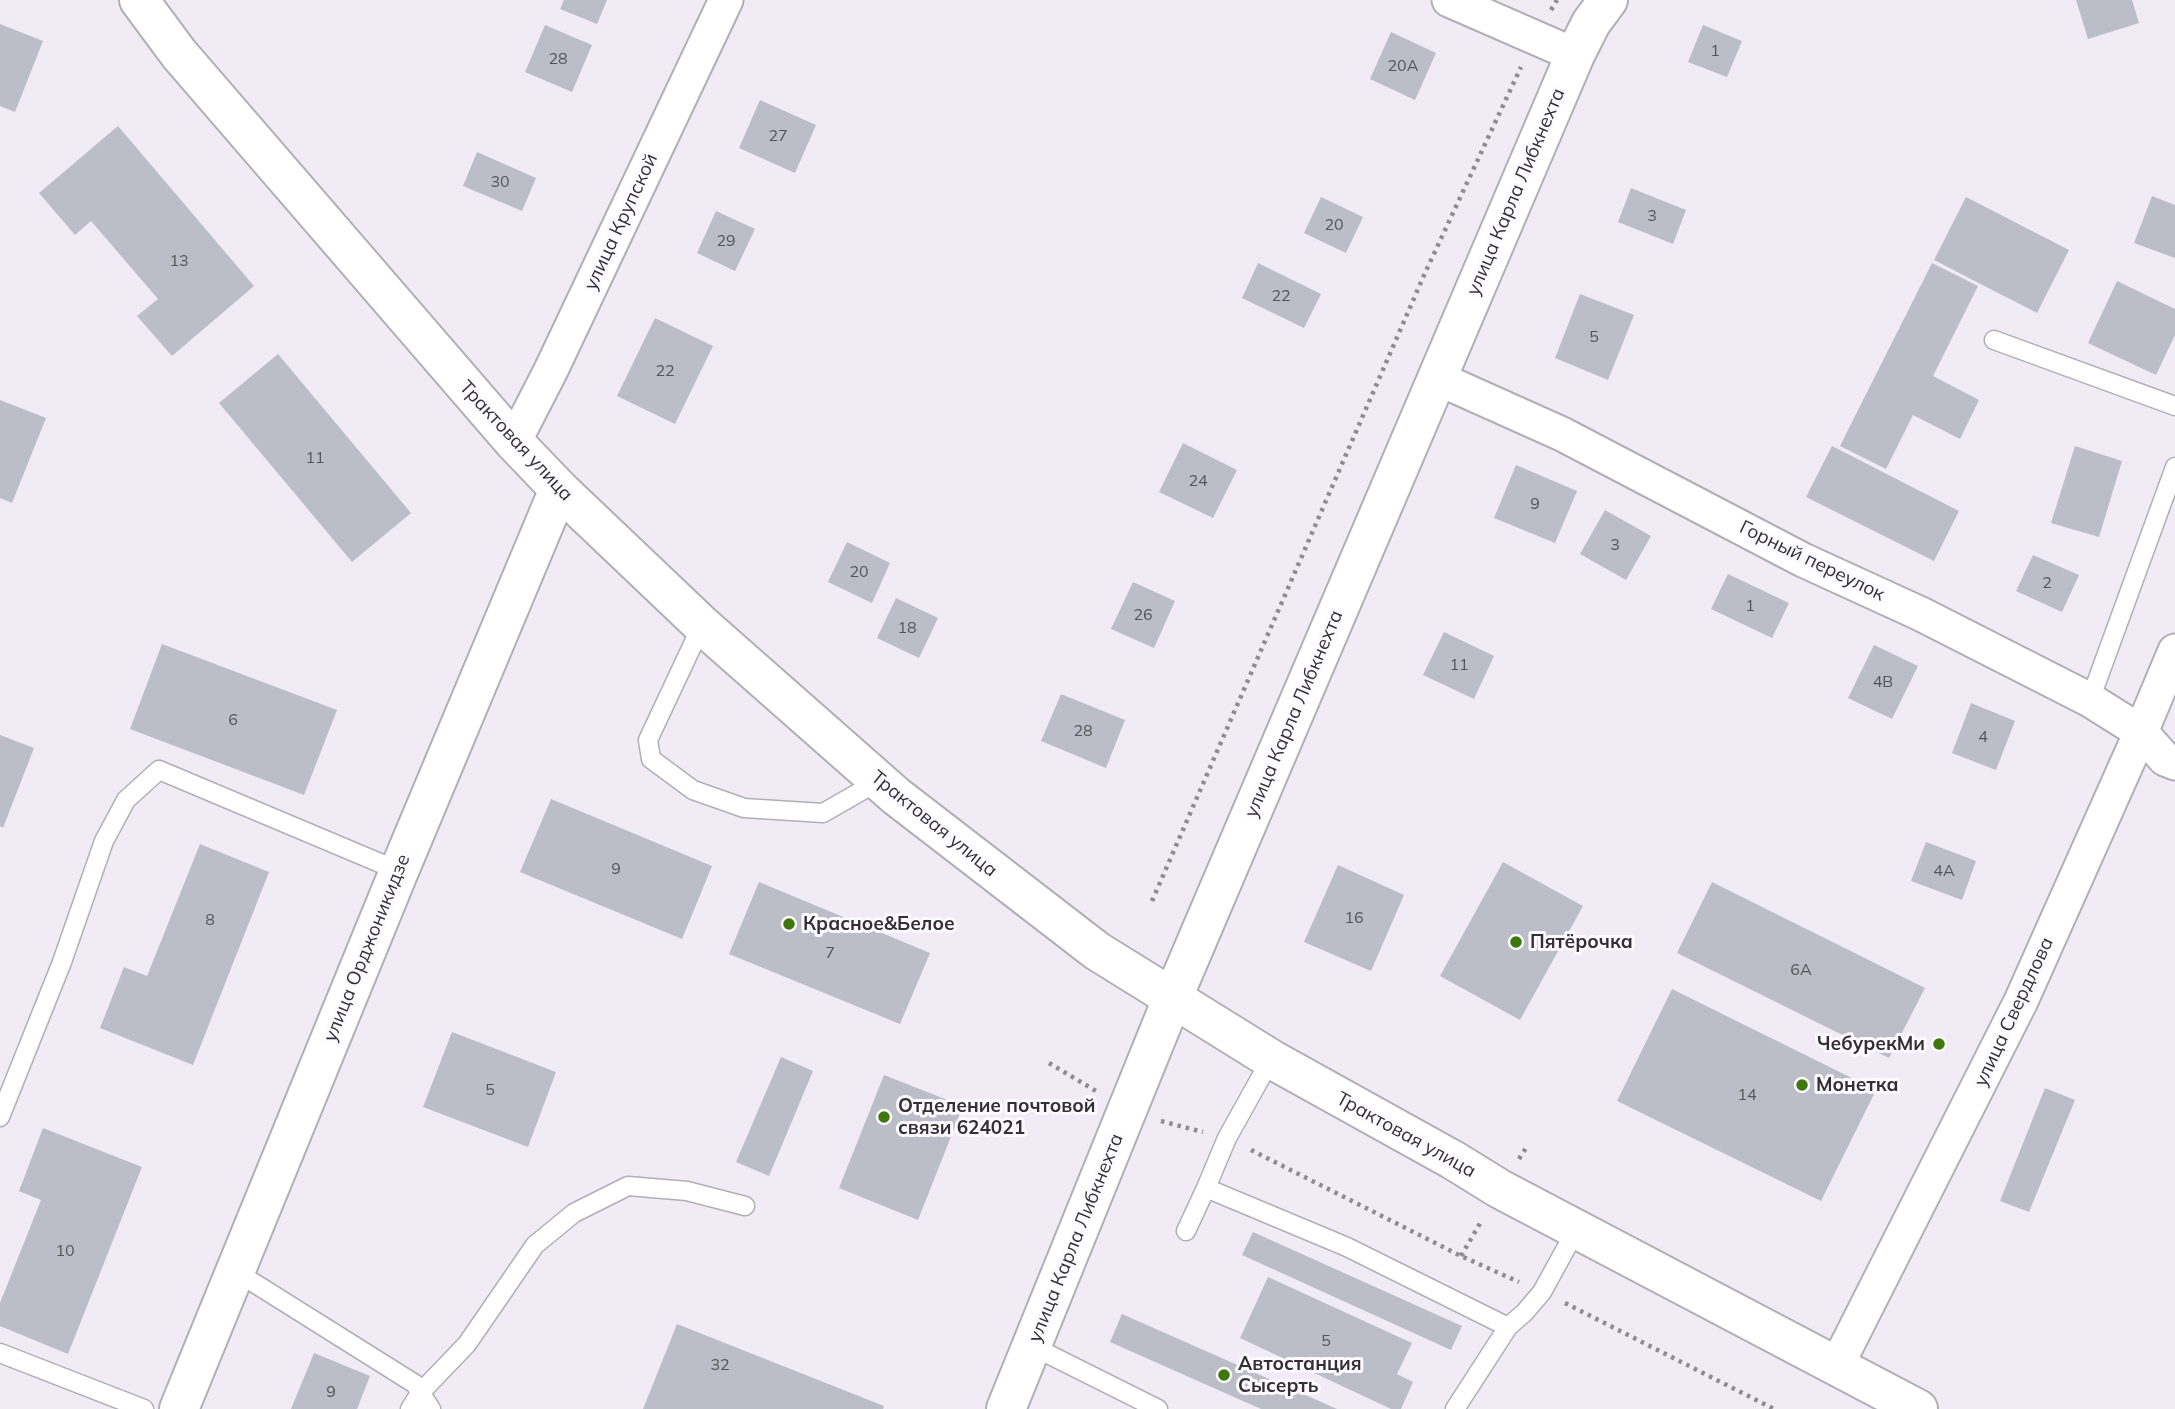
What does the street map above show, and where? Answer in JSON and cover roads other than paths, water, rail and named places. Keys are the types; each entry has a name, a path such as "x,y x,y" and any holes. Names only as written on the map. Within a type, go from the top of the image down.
{"street":[{"name":"Трактовая улица","path":"139,0 179,54 514,442 559,489 702,625 879,781 1097,951 1271,1059 1577,1230 1837,1365 1877,1399 1918,1409"},
{"name":"улица Крупской","path":"514,442 726,0"},
{"path":"1449,0 1534,37 1593,20"},
{"name":"улица Карла Либкнехта","path":"1006,1409 1173,997 1593,20"},
{"name":"Горный переулок","path":"1437,378 1562,434 1804,560 1921,614 2090,700 2141,732 2165,759 2175,763"},
{"name":"улица Орджоникидзе","path":"179,1409 398,871 559,489"},
{"name":"улица Свердлова","path":"1837,1365 2021,1001 2175,651"}],"lane":[{"path":"1994,340 2175,406"},
{"path":"2090,700 2175,467"},
{"path":"702,625 648,740 651,759 692,790 744,808 823,813 879,781"},
{"path":"0,1117 62,962 104,841 126,800 159,771 398,871"},
{"path":"1186,1231 1227,1138 1271,1059"},
{"path":"410,1409 420,1394 467,1344 535,1245 574,1213 628,1186 687,1191 745,1206"},
{"path":"1206,1188 1347,1247 1508,1327"},
{"path":"1455,1409 1508,1327 1542,1292 1577,1230"},
{"path":"235,1271 415,1384 430,1409"},
{"path":"1031,1346 1158,1409"},
{"path":"0,1353 144,1409"}],"place":[{"name":"Красное&Белое","path":"789,924"},
{"name":"Пятёрочка","path":"1516,942"},
{"name":"ЧебурекМи","path":"1939,1044"},
{"name":"Монетка","path":"1802,1085"},
{"name":"Отделение почтовой связи 624021","path":"884,1117"},
{"name":"Автостанция Сысерть","path":"1224,1375"}]}
